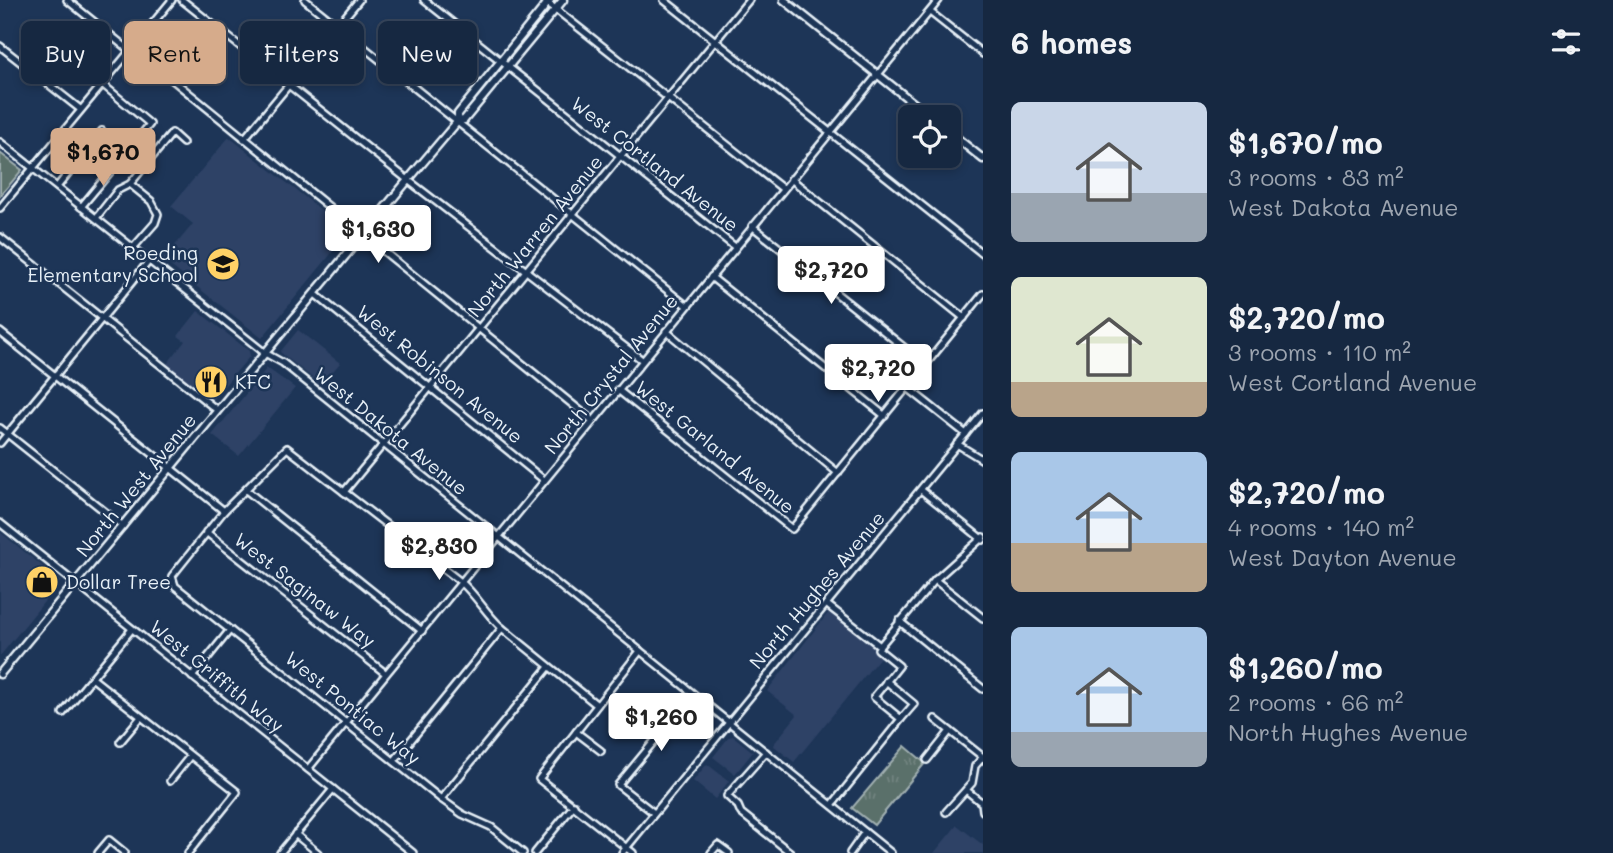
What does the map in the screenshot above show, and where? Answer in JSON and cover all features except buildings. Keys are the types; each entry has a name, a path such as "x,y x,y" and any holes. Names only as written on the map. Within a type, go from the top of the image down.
{"main road":[{"name":"North West Avenue","path":"504,64 563,0"},
{"path":"784,0 916,105"},
{"name":"North West Avenue","path":"0,674 408,180 458,121 464,120 547,1"},
{"path":"961,141 983,159"}],"street":[{"path":"67,0 124,43"},
{"path":"154,21 172,0"},
{"path":"182,0 240,46"},
{"path":"305,0 333,21"},
{"path":"341,21 359,0"},
{"name":"West Cortland Avenue","path":"424,0 735,247"},
{"path":"664,0 983,254"},
{"name":"North Warren Avenue","path":"344,492 749,0"},
{"name":"North Crystal Avenue","path":"309,769 939,0"},
{"path":"547,1 783,189"},
{"path":"930,12 983,54"},
{"path":"0,46 80,109"},
{"path":"364,46 687,306"},
{"path":"110,72 124,55"},
{"path":"0,208 100,84"},
{"path":"81,207 150,124 102,84"},
{"path":"177,84 593,421"},
{"path":"244,139 288,84 642,360"},
{"path":"57,187 102,131"},
{"path":"96,218 118,190 130,184 172,133 183,143"},
{"name":"West Dakota Avenue","path":"0,142 265,354 283,363 891,853"},
{"path":"791,179 964,318"},
{"path":"130,184 151,201 158,214 155,223 133,248"},
{"name":"West Cortland Avenue","path":"752,226 926,365"},
{"path":"0,237 217,410"},
{"path":"0,443 149,261"},
{"path":"711,277 885,416"},
{"name":"West Robinson Avenue","path":"315,294 544,480"},
{"path":"666,331 838,473 983,295"},
{"name":"West Saginaw Way","path":"0,332 223,511"},
{"path":"908,388 966,434"},
{"name":"West Garland Avenue","path":"618,390 792,529 838,473"},
{"name":"North Hughes Avenue","path":"624,850 983,413"},
{"path":"0,428 123,526"},
{"path":"957,444 983,460"},
{"path":"206,532 223,511 287,448 461,582 476,595 488,615 502,628 597,705"},
{"path":"246,490 422,631"},
{"path":"879,648 935,580 983,538 921,490"},
{"name":"West Griffith Way","path":"0,523 414,853"},
{"name":"West Saginaw Way","path":"206,532 385,673"},
{"name":"West Pontiac Way","path":"206,532 171,579 175,586 442,800 462,814 491,827 523,853"},
{"path":"935,580 983,618"},
{"path":"826,604 899,666 874,697 901,719"},
{"path":"899,621 983,689"},
{"path":"394,761 502,628"},
{"path":"63,713 132,629"},
{"path":"192,677 230,630"},
{"path":"633,853 624,850 575,805 539,779 640,651"},
{"path":"442,800 549,667"},
{"path":"92,678 237,792 188,853"},
{"path":"832,805 914,704 886,681"},
{"path":"654,813 618,785 666,727 681,723 701,698"},
{"path":"120,742 141,717"},
{"path":"935,719 983,757 975,766 972,783 946,811"},
{"path":"927,760 950,731"},
{"path":"576,732 601,751"},
{"path":"766,752 727,796 738,806 741,813 791,853"},
{"path":"170,781 190,757"},
{"path":"280,853 333,789"},
{"path":"966,790 982,803 983,811"},
{"path":"536,853 575,805"},
{"path":"850,853 865,832"},
{"path":"295,834 318,853"},
{"path":"98,853 109,840 125,853"},
{"path":"711,853 718,845 729,853"}],"shaded area":[{"path":"229,137 349,232 262,338 163,260 193,224 171,206"},
{"path":"198,311 249,351 250,356 212,400 167,364 185,341 178,336"},
{"path":"298,330 340,363 321,385 280,352"},
{"path":"267,368 295,388 239,456 212,435"},
{"path":"0,532 61,581 0,656"},
{"path":"832,608 886,650 794,762 773,745 797,715 767,691"},
{"path":"733,736 753,752 735,774 713,757 729,737"},
{"path":"707,764 729,781 715,799 693,781"},
{"path":"957,825 983,845 983,853 934,853"}],"green space":[{"path":"0,153 22,170 0,196"},
{"path":"905,746 925,763 874,825 852,808"}],"place":[{"name":"Roeding Elementary School","path":"223,264"},
{"name":"KFC","path":"211,382"},
{"name":"Dollar Tree","path":"42,582"}]}
